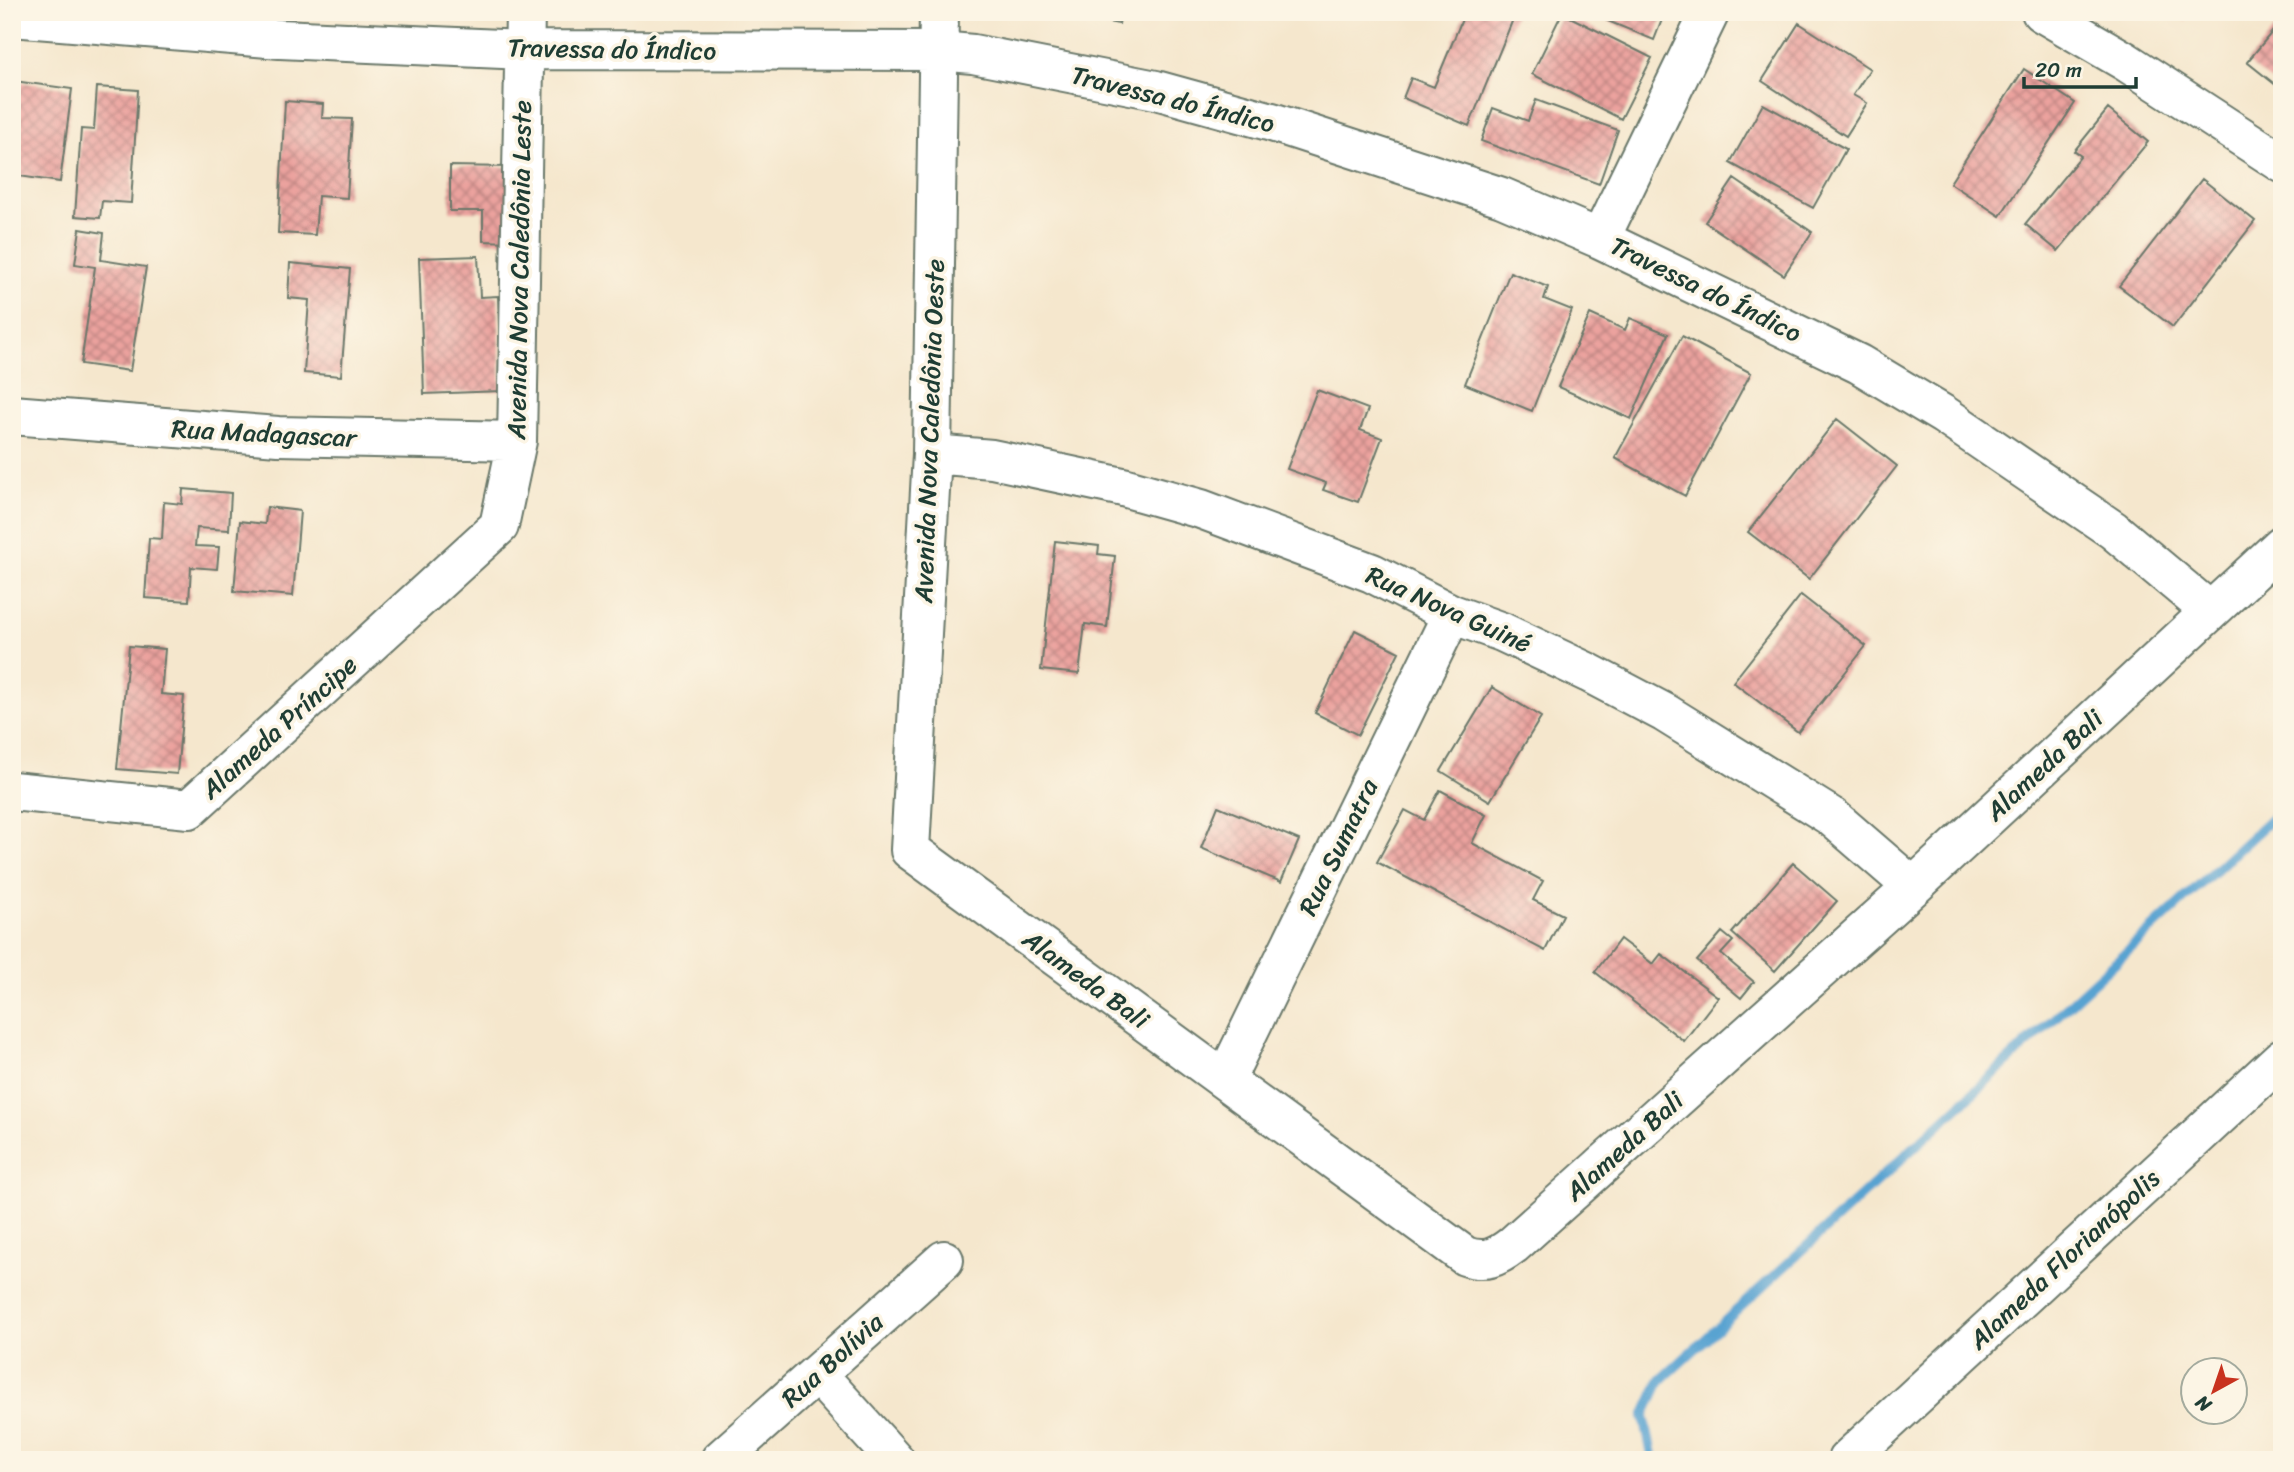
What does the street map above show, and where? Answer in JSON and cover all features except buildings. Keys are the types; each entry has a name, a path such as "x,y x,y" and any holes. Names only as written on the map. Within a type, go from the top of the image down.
{"street":[{"name":"Avenida Nova Caledônia Leste","path":"499,526 517,442 525,12"},
{"name":"Avenida Nova Caledônia Oeste","path":"910,849 932,453 939,12"},
{"path":"1600,239 1710,12"},
{"path":"2041,12 2125,61 2282,163"},
{"name":"Travessa do Índico","path":"12,17 79,18 280,39 524,50 939,51 973,54 1156,90 1272,122 1502,197 1600,239 1859,364 1944,415 2113,530 2210,611"},
{"name":"Rua Madagascar","path":"12,415 278,436 517,442"},
{"name":"Rua Nova Guiné","path":"932,453 992,459 1057,471 1201,509 1372,573 1452,614 1502,632 1665,713 1832,817 1913,887"},
{"name":"Alameda Príncipe","path":"12,791 189,809 499,526"},
{"name":"Alameda Bali","path":"910,849 1465,1256 1479,1261 1496,1258 1913,887 2282,545"},
{"name":"Rua Sumatra","path":"1225,1080 1452,614"},
{"name":"Alameda Florianópolis","path":"1847,1460 2282,1058"},
{"name":"Rua Bolívia","path":"720,1460 944,1260"},
{"path":"817,1374 895,1460"}],"waterway":[{"path":"1653,1460 1644,1416 1660,1381 2282,809"}]}
